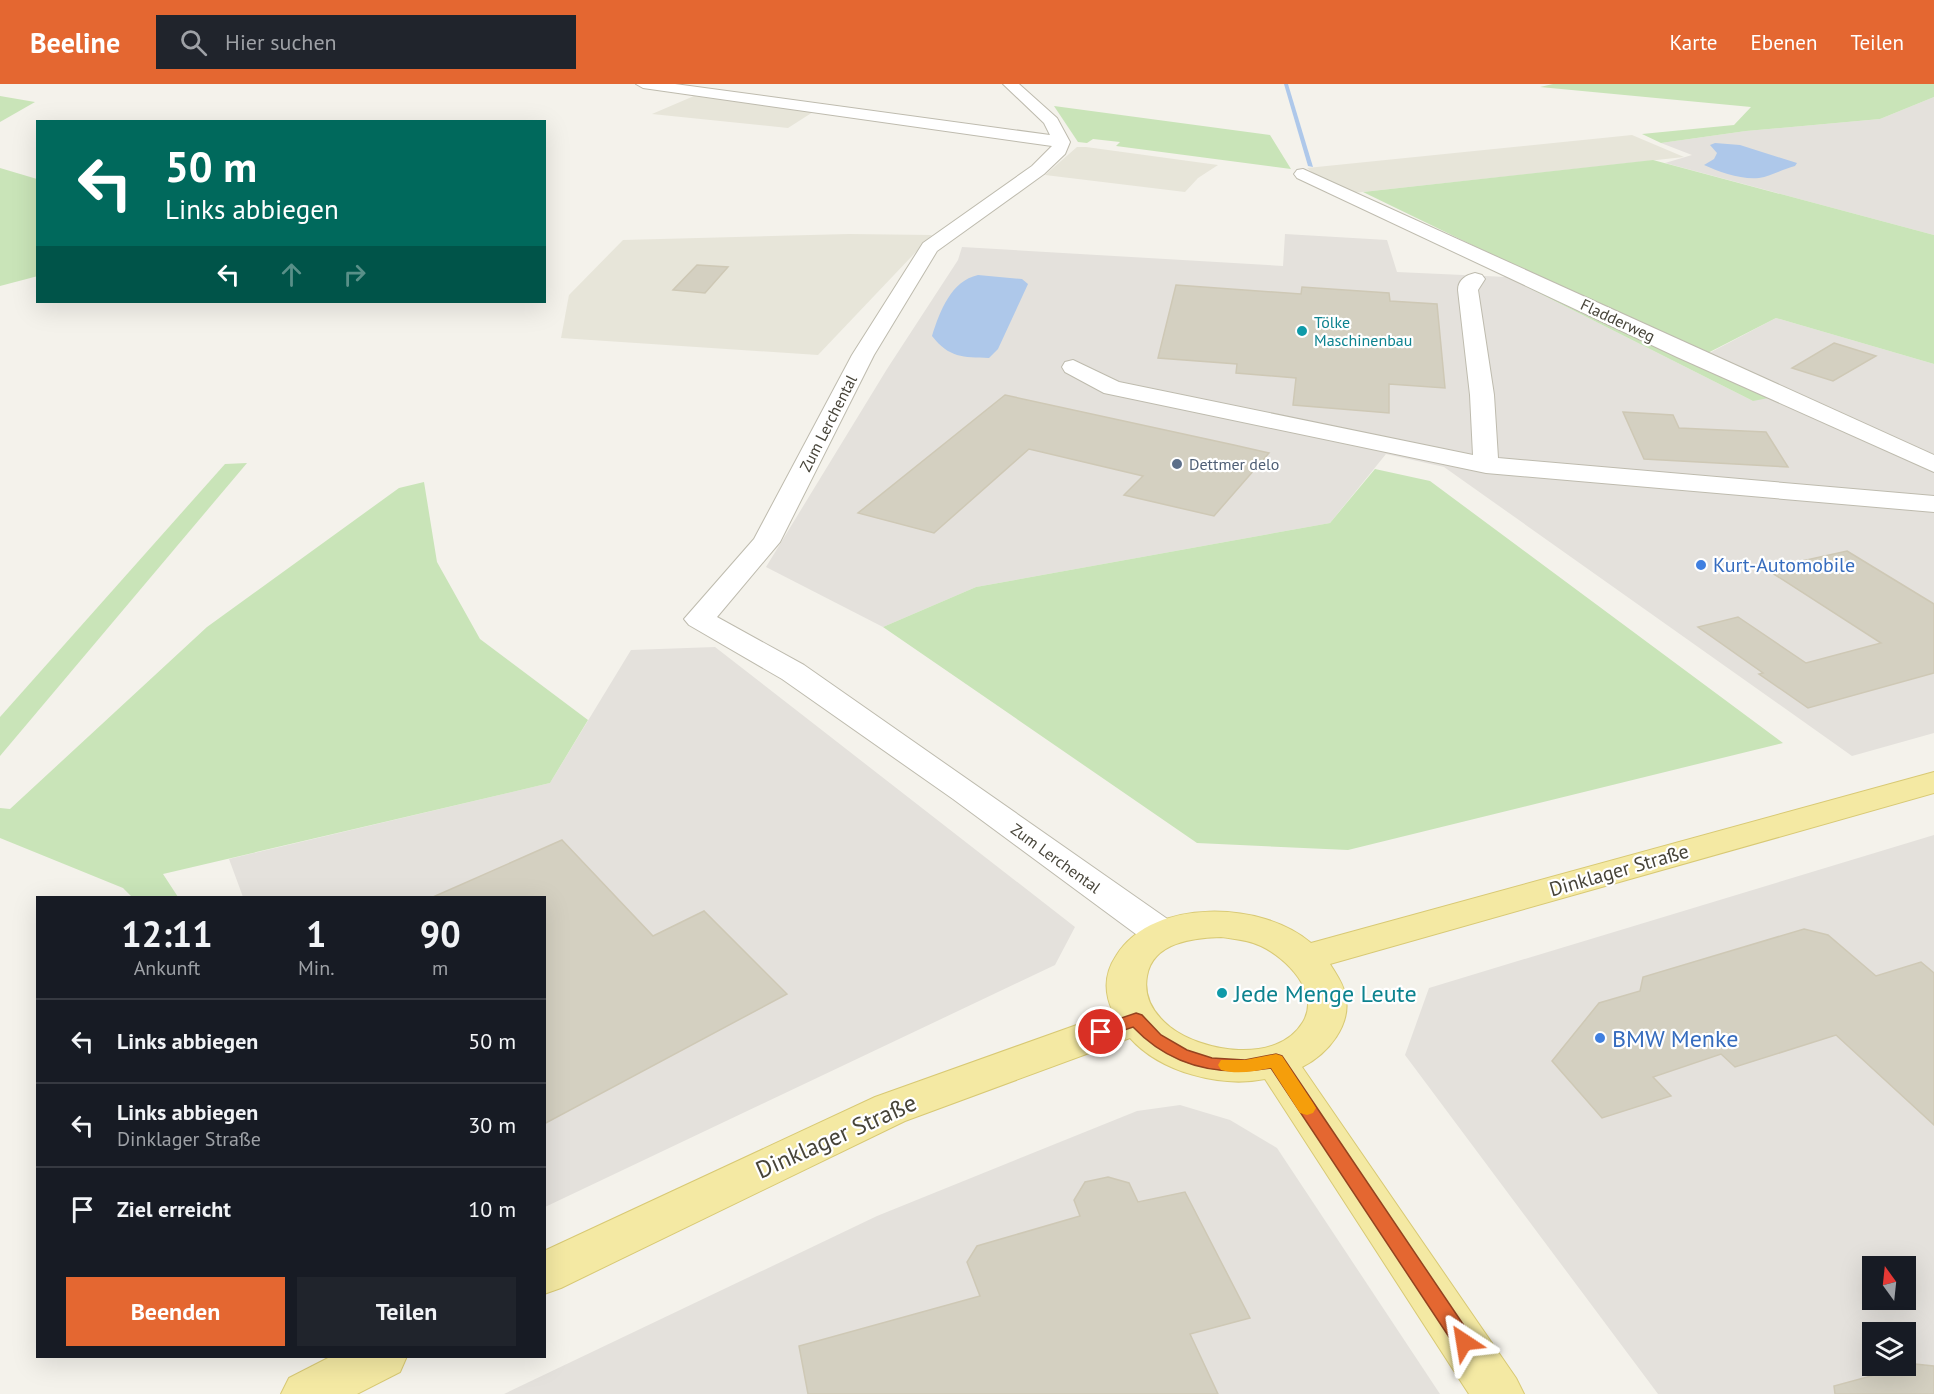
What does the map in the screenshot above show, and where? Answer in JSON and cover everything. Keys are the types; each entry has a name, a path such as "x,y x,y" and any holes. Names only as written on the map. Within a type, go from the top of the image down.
{"main road":[{"name":"Dinklager Straße","path":"1305,958 1934,782"},
{"path":"1221,924 1252,929 1281,941 1305,958 1319,976 1323,986 1326,996 1326,1016 1316,1035 1299,1050 1276,1061 1245,1066 1212,1064 1181,1054 1155,1039 1136,1020 1127,1003 1124,987 1127,971 1135,956 1146,944 1162,934 1190,925 1221,924"},
{"name":"Dinklager Straße","path":"546,1273 890,1109 1136,1020"},
{"path":"1276,1061 1498,1394"},
{"path":"307,1394 378,1358"}],"street":[{"path":"643,84 1062,142"},
{"path":"1010,84 1051,121 1062,142"},
{"name":"Zum Lerchental","path":"1062,142 1059,150 1038,170 930,247 863,355 766,542 699,619 793,672 1162,934"},
{"name":"Fladderweg","path":"1303,174 1685,352 1934,464"},
{"path":"1475,279 1468,285 1468,290 1482,395 1486,465"},
{"path":"1073,367 1112,388 1486,465 1934,504"}],"shaded area":[{"path":"694,96 813,112 788,128 652,114"},
{"path":"1934,97 1934,235 1665,163 1692,155 1661,143 1746,131 1880,119"},
{"path":"1632,135 1684,157 1353,193 1314,174 1307,168"},
{"path":"1077,147 1218,165 1198,178 1185,192 1045,175"},
{"path":"849,234 932,235 818,355 561,338 569,295 623,240"},
{"path":"1285,234 1387,240 1397,272 1507,277 1753,401 1696,360 1776,318 1934,364 1934,733 1852,756 1444,467 1386,454 1330,523 976,587 883,627 766,567 887,369 958,260 962,247 1283,266"},
{"path":"715,647 1075,927 1055,965 546,1207 546,896 243,896 229,859 550,783 631,650"},
{"path":"1934,835 1934,1394 1658,1394 1405,1055 1429,988"},
{"path":"1180,1105 1230,1120 1277,1148 1440,1394 504,1394 877,1216 1137,1111"}],"green space":[{"path":"1553,84 1934,84 1934,97 1880,119 1746,131 1661,143 1642,134 1734,125 1751,107 1540,87"},
{"path":"0,96 35,102 0,122"},
{"path":"1054,106 1270,135 1291,169 1116,146 1120,142 1093,139 1087,143 1078,142"},
{"path":"1653,160 1934,235 1934,364 1776,318 1696,359 1779,396 1753,401 1507,277 1534,275 1363,192"},
{"path":"0,168 36,179 36,277 0,286"},
{"path":"247,463 0,756 0,717 225,464"},
{"path":"1375,469 1430,481 1783,743 1348,850 1197,843 883,627 976,587 1330,523"},
{"path":"424,482 437,562 480,639 588,720 550,783 163,874 177,896 131,896 123,888 0,838 0,808 10,809 207,627 399,488"}],"water":[{"path":"1715,143 1740,145 1797,163 1795,166 1759,178 1731,175 1704,165 1714,159 1717,153 1710,145"},
{"path":"978,275 1022,279 1028,284 998,349 989,358 957,355 944,349 932,336 943,307 954,290 969,278"}],"building":[{"path":"697,265 728,267 705,293 673,290"},
{"name":"Tölke Maschinenbau","path":"1176,285 1301,294 1302,287 1389,293 1390,301 1437,304 1445,388 1389,384 1389,413 1293,405 1296,378 1236,373 1237,364 1158,358"},
{"path":"1834,343 1876,356 1833,381 1792,368"},
{"name":"Dettmer delo","path":"1005,395 1269,453 1214,516 1124,495 1143,476 1029,449 934,533 858,513"},
{"path":"1623,412 1673,415 1679,428 1766,432 1788,467 1644,459"},
{"path":"1847,551 1934,604 1934,673 1808,708 1698,627 1738,617 1806,663 1881,643 1766,569"},
{"path":"562,840 653,936 704,911 787,994 546,1123 546,896 435,896"},
{"path":"1804,929 1828,935 1876,976 1921,962 1934,973 1934,1125 1836,1035 1735,1067 1721,1054 1653,1077 1671,1096 1602,1118 1552,1061 1599,1003 1640,991 1643,977"},
{"path":"1108,1177 1129,1183 1138,1202 1185,1192 1250,1318 1190,1334 1218,1394 808,1394 799,1346 980,1296 967,1262 977,1246 1080,1216 1074,1200 1085,1182"},
{"path":"1916,1364 1934,1366 1934,1394 1835,1394 1834,1386 1871,1376 1916,1376"}],"waterway":[{"path":"1286,84 1311,166"}],"slow traffic":[{"path":"1227,1065 1245,1066 1276,1061 1307,1108"}],"place":[{"name":"Tölke Maschinenbau","path":"1302,331"},
{"name":"Dettmer delo","path":"1177,464"},
{"name":"Kurt-Automobile","path":"1701,565"},
{"name":"Jede Menge Leute","path":"1222,993"},
{"name":"BMW Menke","path":"1600,1038"}],"route":[{"path":"1101,1032 1136,1020 1155,1039 1181,1054 1212,1064 1245,1066 1276,1061 1464,1342"}]}
